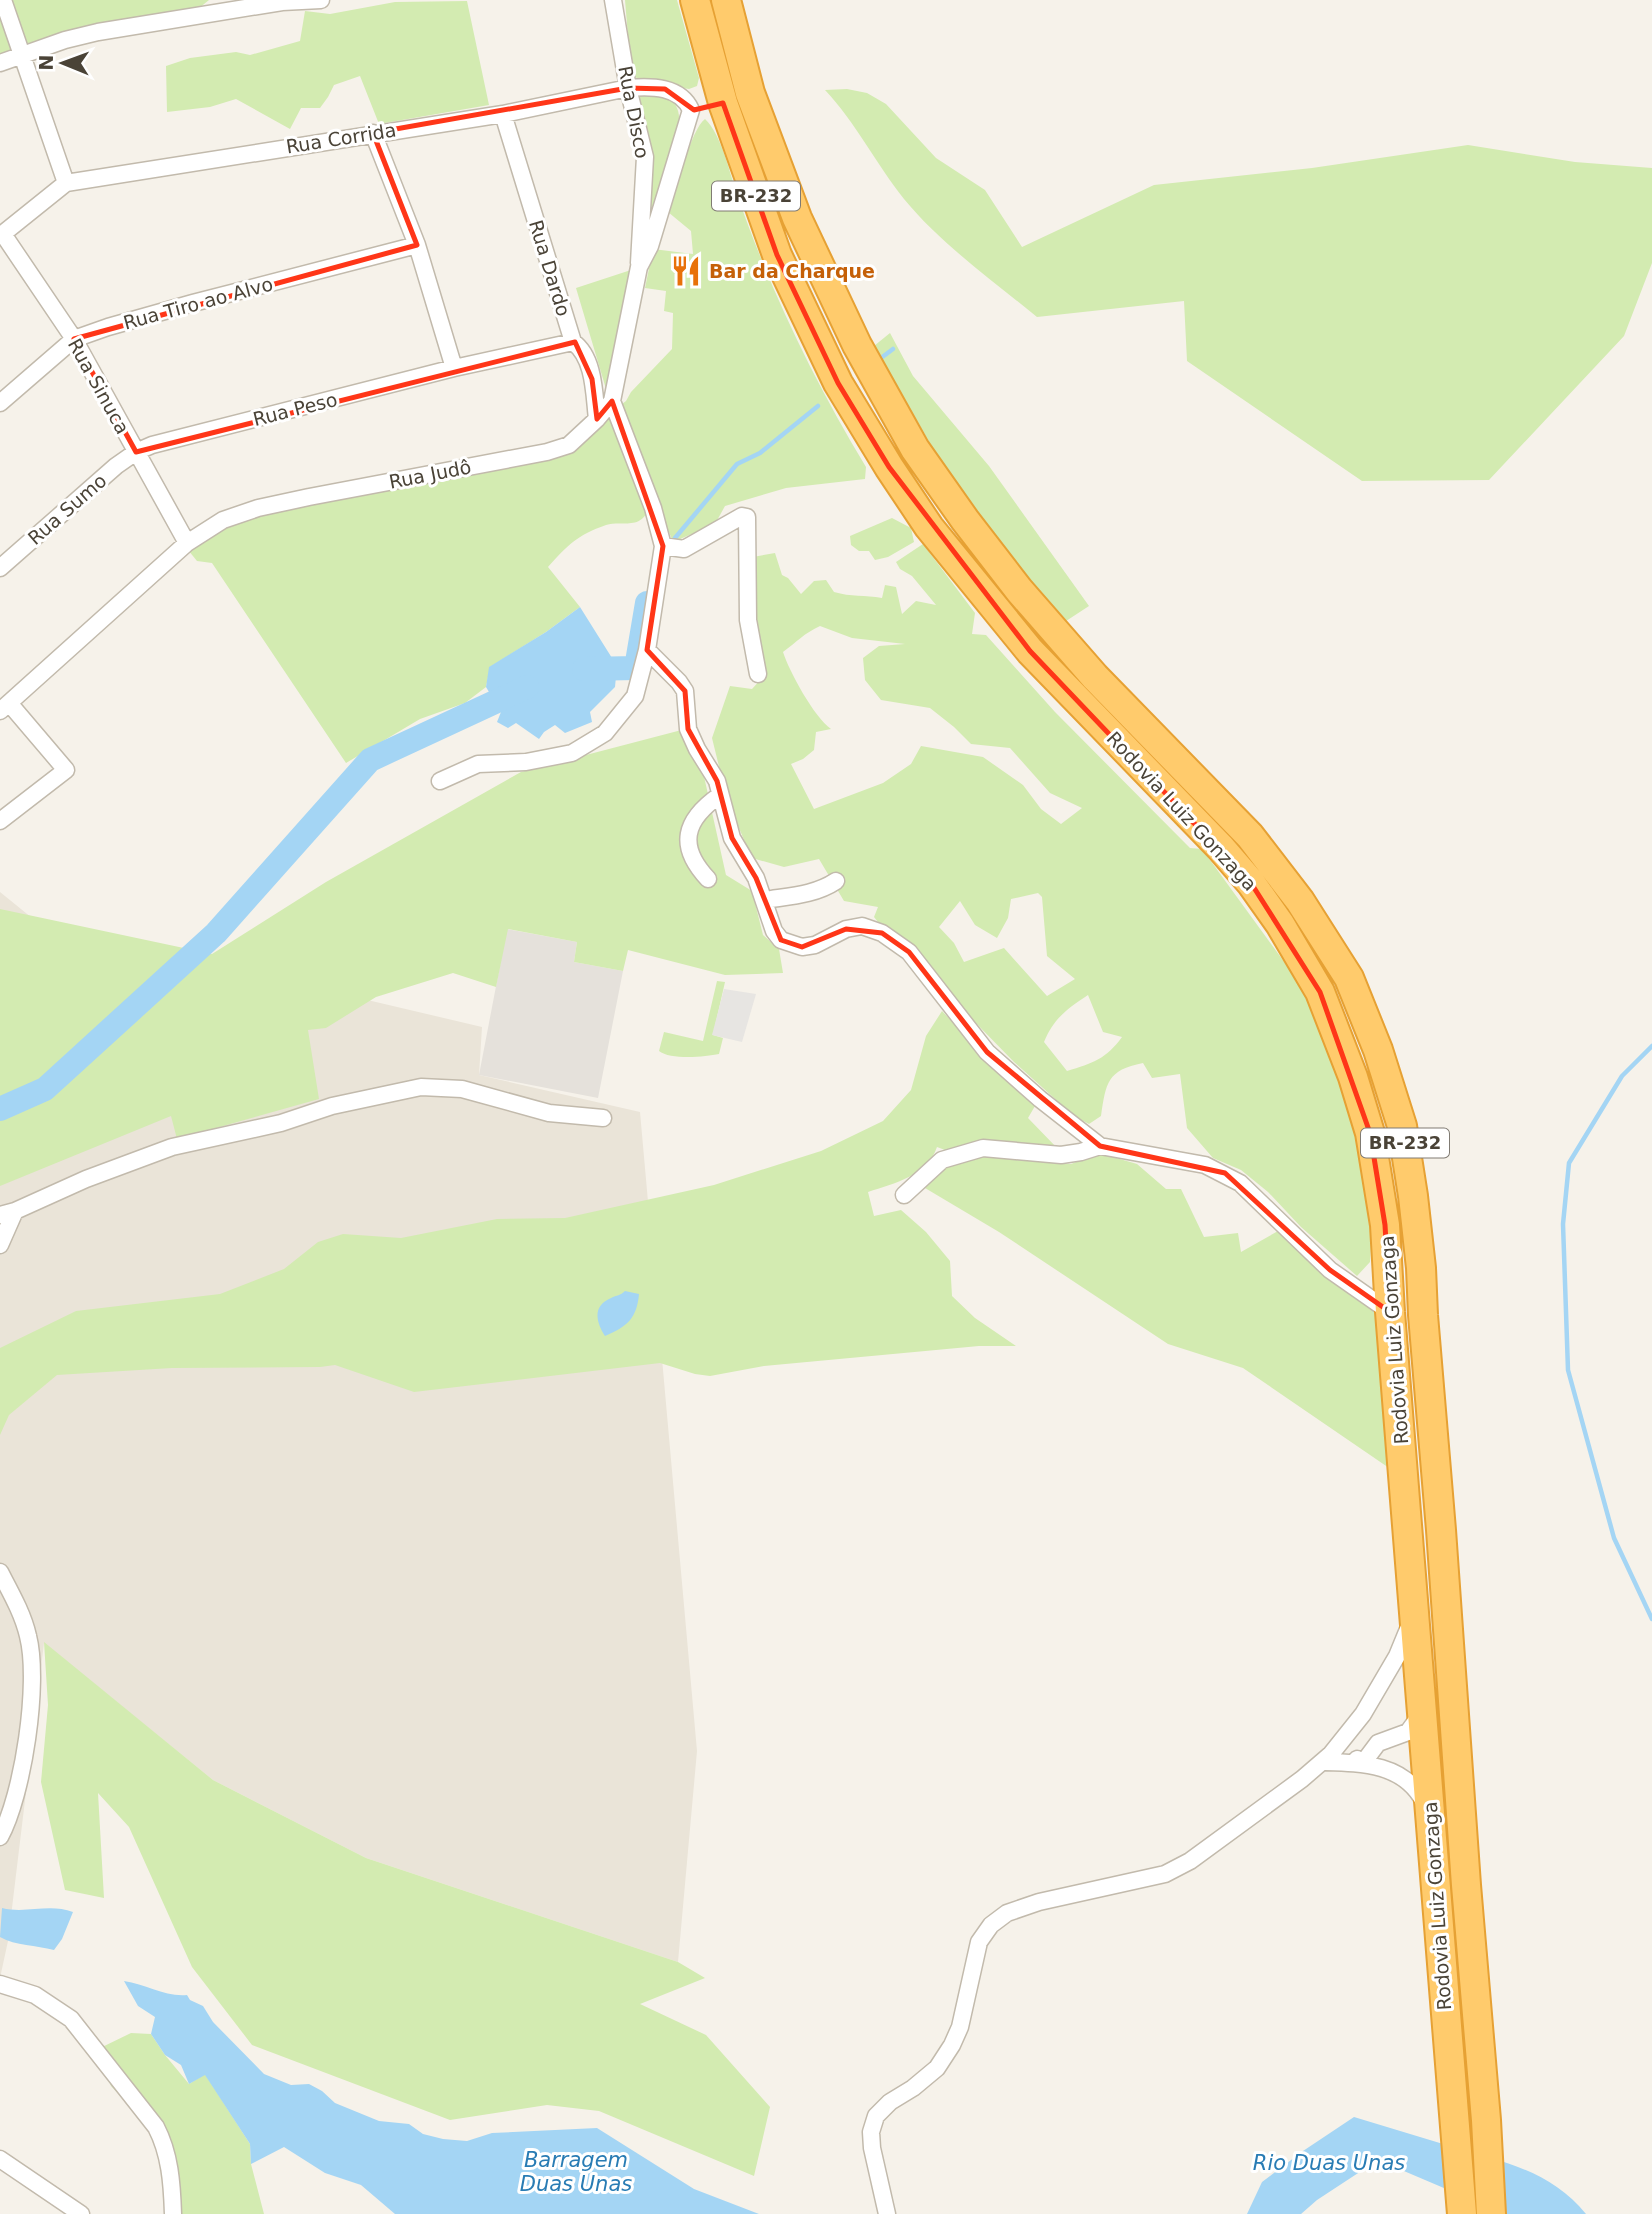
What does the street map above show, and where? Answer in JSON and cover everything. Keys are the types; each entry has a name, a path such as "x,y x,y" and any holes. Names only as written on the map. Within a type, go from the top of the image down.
{"highway":[{"name":"Rodovia Luiz Gonzaga","path":"695,0 707,107 838,383 929,527 1030,651 1251,883 1280,924 1320,992 1353,1077 1370,1133 1385,1225 1462,2214"},
{"name":"Rodovia Luiz Gonzaga","path":"726,0 750,93 797,218 852,335 915,449 964,520 1019,590 1095,677 1250,836 1300,901 1349,978 1378,1050 1402,1126 1422,1268 1423,1315 1486,2120 1491,2214"}],"street":[{"path":"3,0 24,54 66,183"},
{"path":"0,63 65,40 203,8 321,0"},
{"name":"Rua Disco","path":"613,0 628,88 645,157 639,267"},
{"name":"Rua Corrida","path":"2,235 66,183 503,114 628,88 665,89 707,107"},
{"name":"Rua Judô","path":"5,707 187,543 223,520 258,508 547,452 569,445 612,401 639,267 707,107"},
{"name":"Rua Dardo","path":"503,114 573,342 585,356 592,379 597,419"},
{"path":"373,133 417,245 454,368"},
{"name":"Rua Sinuca","path":"2,235 74,339 187,543"},
{"name":"Rua Tiro ao Alvo","path":"0,403 74,339 193,303 417,245"},
{"name":"Rua Peso","path":"136,452 169,441 454,368 573,342"},
{"path":"440,781 478,764 526,762 572,753 605,733 635,696 647,650 663,546 653,508 612,401"},
{"name":"Rua Sumo","path":"0,568 116,466 136,452"},
{"path":"663,546 684,549 742,516 747,517 748,620 758,674"},
{"path":"647,650 685,691 688,729 717,781 732,838 756,878 774,931 780,940 802,947 815,945 846,929 862,926 895,941 909,952 987,1052 1040,1099 1100,1146"},
{"path":"0,821 66,769 5,707"},
{"path":"708,879 690,855 689,830 708,803 720,795"},
{"path":"765,900 806,894 836,881"},
{"path":"0,1245 7,1213 97,1175 172,1147 266,1127 332,1106 421,1087 462,1089 549,1112 603,1118"},
{"path":"904,1195 942,1160 983,1148 1061,1155 1100,1146 1205,1165 1240,1182 1330,1270 1390,1312"},
{"path":"0,1573 24,1621 29,1639 31,1667 24,1757 18,1791 11,1815 0,1837"},
{"path":"887,2214 872,2148 872,2132 877,2116 890,2102 914,2088 937,2068 952,2045 960,2027 979,1942 991,1925 1007,1913 1039,1902 1165,1874 1190,1861 1322,1762 1339,1744 1363,1713 1390,1667 1414,1613"},
{"path":"1363,1763 1378,1743 1408,1732 1423,1713"},
{"path":"1339,1744 1363,1763"},
{"path":"1322,1762 1363,1763 1396,1772 1417,1789 1431,1814"},
{"path":"0,1984 35,1995 71,2019 156,2127 164,2143 170,2168 173,2214"},
{"path":"0,2159 80,2214"}],"highlighted area":[{"path":"628,88 665,89 694,110 723,103 777,255 838,383 889,467 1030,651 1251,883 1320,992 1370,1133 1385,1225 1390,1312 1330,1270 1225,1173 1100,1146 987,1052 909,952 882,933 846,929 802,947 781,940 756,878 732,838 717,781 688,729 685,691 647,650 663,546 612,401 597,419 592,379 575,342 136,452 74,339 417,245 373,133"}],"shaded area":[{"path":"0,892 37,922 482,1027 479,1075 640,1112 697,1751 678,1962 366,1858 213,1780 44,1643 8,1941 0,1978"},
{"path":"507,929 577,942 574,962 623,971 598,1098 479,1075"},
{"path":"724,989 756,994 742,1042 712,1035"}],"green space":[{"path":"0,0 209,0 193,13 0,56"},
{"path":"625,0 677,0 699,78 697,86 689,89 640,81 631,73"},
{"path":"467,1 489,105 379,124 360,76 334,85 320,108 301,108 290,129 236,99 210,107 167,112 166,66 190,58 236,52 250,55 300,41 305,11 330,14 395,2"},
{"path":"847,89 867,93 886,104 936,158 985,190 1022,247 1154,185 1312,168 1468,145 1575,162 1652,168 1652,263 1624,336 1489,480 1362,481 1187,361 1184,301 1037,317 950,246 904,199 825,90"},
{"path":"642,94 661,96 673,102 677,107 680,122 679,133 643,246 633,98"},
{"path":"705,119 721,145 751,232 795,335 866,467 865,479 786,488 725,506 715,524 673,542 618,407 672,349 673,313 664,311 666,291 645,288 653,249 693,254 691,231 668,212 694,135"},
{"path":"634,269 609,399 576,288"},
{"path":"890,333 913,376 989,466 1089,606 1063,623 1003,549 943,466 874,346"},
{"path":"612,412 649,508 641,520 606,525 580,537 548,567 580,607 490,667 486,687 465,703 420,719 346,763 212,563 197,561 184,545 226,519 570,451"},
{"path":"892,518 911,528 914,542 888,557 875,560 869,551 859,551 851,545 850,536"},
{"path":"923,544 975,613 972,634 986,635 1055,712 1190,848 1202,849 1293,974 1321,1027 1348,1106 1365,1176 1372,1228 1370,1262 1357,1276 1301,1227 1268,1192 1241,1170 1213,1158 1187,1128 1180,1074 1152,1078 1143,1063 1122,1070 1110,1080 1101,1116 1089,1124 1074,1116 1014,1062 882,927 874,917 878,907 844,901 819,859 784,867 752,858 728,803 712,738 730,686 752,689 763,677 753,628 756,586 753,557 775,553 782,575 788,578 801,594 814,581 826,580 834,592 882,598 885,585 896,587 902,614 916,601 936,605 912,576 900,569 896,562","holes":["820,626 852,638 905,644 879,646 863,658 865,680 881,700 930,708 971,744 1010,748 1050,793 1082,808 1061,824 1041,809 1023,785 983,757 921,746 911,764 883,783 814,809 791,764 814,750 816,732 831,729 817,715 803,693 783,652","1038,893 1042,897 1047,956 1075,979 1047,996 1004,948 964,962 954,943 939,927 960,901 975,925 997,938 1008,918 1011,899","1088,995 1103,1032 1122,1037 1098,1059 1067,1071 1044,1042 1057,1020"]},
{"path":"693,727 726,875 752,891 763,935 779,949 783,973 725,975 628,950 623,971 574,962 577,942 508,929 496,987 453,973 376,997 326,1028 308,1030 319,1099 177,1139 171,1116 0,1186 0,909 212,954 326,882 521,772"},
{"path":"717,981 725,982 713,1035 723,1038 719,1054 679,1057 659,1051 664,1032 703,1041"},
{"path":"942,1011 1035,1106 1028,1118 1058,1149 953,1153 937,1147 926,1165 918,1172 868,1192 874,1216 901,1210 926,1232 950,1261 952,1296 975,1318 1016,1346 979,1346 764,1366 710,1376 660,1363 414,1392 335,1365 172,1368 57,1375 9,1415 0,1435 0,1348 76,1311 220,1294 284,1269 318,1242 343,1234 401,1238 497,1219 565,1218 714,1185 821,1151 883,1121 911,1090 926,1036"},
{"path":"1099,1153 1137,1164 1166,1189 1181,1189 1204,1237 1238,1233 1241,1252 1278,1231 1327,1276 1381,1315 1392,1470 1243,1368 1168,1344 999,1232 925,1188 957,1154 1071,1164"},
{"path":"44,1642 213,1780 366,1858 678,1962 705,1978 640,2004 706,2035 770,2107 754,2176 599,2111 547,2105 450,2120 252,2045 192,1967 129,1827 98,1793 104,1898 65,1890 41,1782 48,1705"},
{"path":"131,2033 151,2034 189,2084 205,2074 250,2144 251,2164 264,2214 166,2214 164,2143 111,2086 96,2050"}],"water":[{"path":"580,607 617,666 615,687 590,712 592,722 565,733 555,725 539,739 516,723 508,728 497,722 501,712 486,687 489,667 546,632"},
{"path":"625,1291 639,1294 636,1309 630,1321 605,1336 599,1325 598,1310 605,1301"},
{"path":"2,1908 55,1908 73,1912 62,1939 54,1950 19,1944 0,1937"},
{"name":"Barragem Duas Unas","path":"124,1981 171,1994 187,1995 190,2000 203,2006 213,2022 264,2074 291,2085 309,2084 335,2103 379,2121 409,2124 423,2134 467,2141 492,2133 597,2128 694,2189 759,2214 395,2214 361,2185 325,2173 284,2147 251,2164 250,2144 205,2075 189,2084 181,2065 165,2055 151,2034 155,2017 138,2006"},
{"name":"Rio Duas Unas","path":"1354,2117 1526,2170 1558,2188 1586,2214 1505,2214 1378,2160 1317,2200 1301,2214 1247,2214 1262,2182"}],"waterway":[{"path":"881,358 893,349"},
{"path":"675,538 737,464 760,453 818,406"},
{"path":"584,669 636,668 647,603"},
{"path":"0,1109 45,1089 216,933 370,760 527,687"},
{"path":"1652,1046 1622,1076 1569,1163 1563,1224 1568,1370 1614,1538 1652,1619"}],"place":[{"name":"Bar da Charque","path":"686,271"}]}
